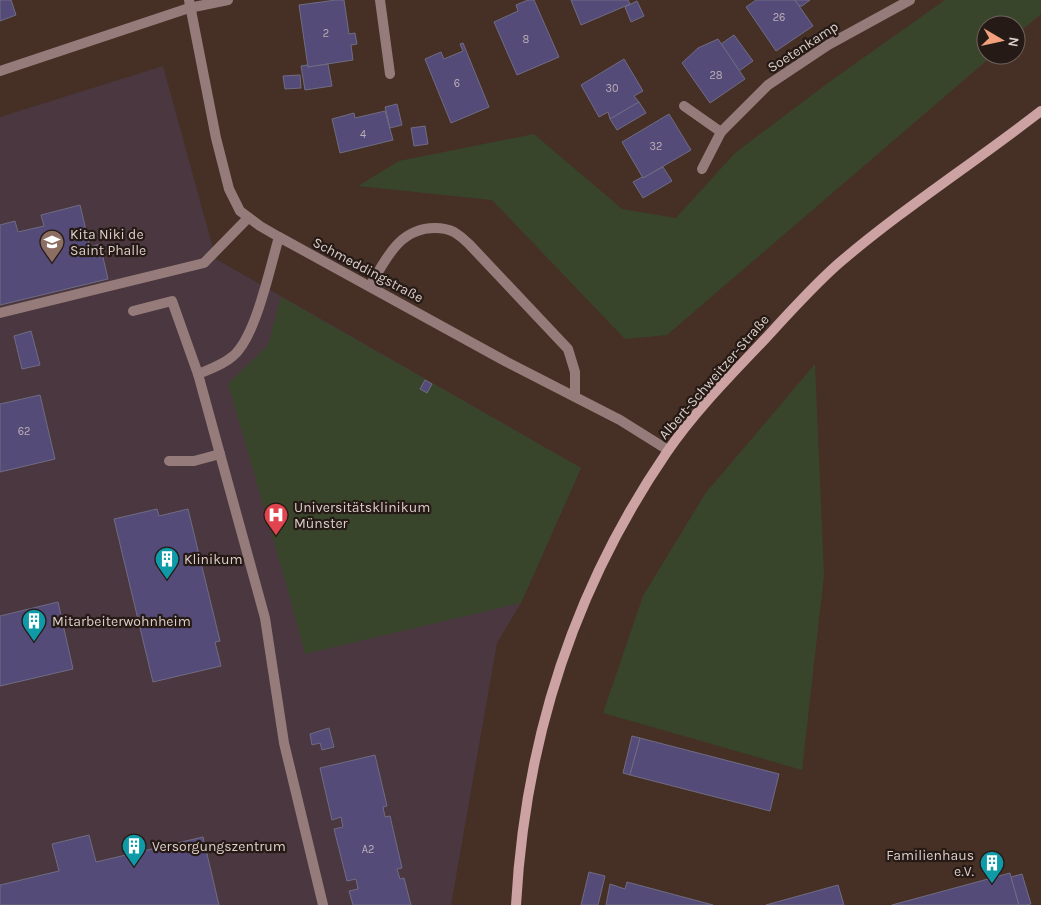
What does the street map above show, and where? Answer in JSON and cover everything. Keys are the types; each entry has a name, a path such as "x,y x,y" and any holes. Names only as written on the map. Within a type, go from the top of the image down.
{"street":[{"path":"0,71 189,4 228,0"},
{"path":"380,0 390,74"},
{"name":"Soetenkamp","path":"702,169 721,132 768,85 828,45 910,0"},
{"name":"Schmeddingstraße","path":"189,4 216,138 229,189 240,211 279,237 505,361 620,420 668,450"},
{"path":"684,106 721,132"},
{"name":"Albert-Schweitzer-Straße","path":"516,905 525,820 535,756 550,696 574,625 603,561 628,514 668,450 704,404 746,358 836,266 886,225 1041,111"},
{"path":"0,313 204,263 248,218"},
{"path":"370,286 392,251 402,239 413,232 428,228 442,228 454,232 469,244 568,350 575,372 575,396"},
{"path":"198,374 234,356 242,347 256,315 279,237"},
{"path":"133,311 172,301 198,374 265,618 284,743 323,905"},
{"path":"169,462 194,461 220,454"}],"shaded area":[{"name":"Universitätsklinikum Münster","path":"163,66 216,259 581,468 521,603 497,643 451,905 0,905 0,117"}],"green space":[{"path":"945,0 1041,0 1041,14 1026,27 1026,15 976,15 976,65 981,65 667,335 625,339 492,200 358,186 399,161 534,134 622,209 676,218 735,153 832,80"},
{"path":"281,297 581,468 521,603 305,654 228,384 268,345"},
{"path":"815,364 824,575 802,770 603,713 643,596 705,494"}],"building":[{"path":"0,0 11,0 16,15 0,21"},
{"path":"344,0 349,34 355,33 357,44 351,45 353,60 308,67 299,5"},
{"path":"528,0 534,0 559,57 517,75 494,22 518,11 516,5"},
{"path":"571,0 628,0 630,4 581,25"},
{"path":"756,0 795,0 813,26 776,51 746,7"},
{"path":"795,0 810,0 799,6"},
{"path":"637,1 644,16 631,22 625,7"},
{"path":"734,35 753,61 739,71 721,44"},
{"path":"718,39 745,79 710,103 682,63 698,48"},
{"path":"463,43 489,107 451,123 425,59 441,52 444,59 463,51 460,44"},
{"path":"624,59 643,91 634,96 639,102 610,119 608,112 599,117 581,85"},
{"path":"328,64 332,86 305,90 301,66 307,65 308,67"},
{"path":"300,75 301,88 285,89 283,76"},
{"path":"639,102 646,113 617,130 610,119"},
{"path":"397,104 402,125 390,128 385,107"},
{"path":"385,111 393,140 340,153 332,119 354,113 355,118"},
{"path":"669,114 691,150 643,178 622,142"},
{"path":"425,126 428,144 414,146 411,128"},
{"path":"663,167 672,181 643,198 633,182"},
{"name":"Kita Niki de Saint Phalle","path":"80,205 90,247 100,244 108,279 0,305 0,225 15,221 18,232 44,226 41,215"},
{"path":"31,331 40,365 22,369 14,336"},
{"path":"425,380 432,384 427,393 420,389"},
{"path":"40,395 55,459 0,472 0,404"},
{"name":"Klinikum","path":"157,509 159,516 188,509 220,641 215,642 221,666 153,682 114,519"},
{"name":"Mitarbeiterwohnheim","path":"58,602 73,669 0,686 0,616"},
{"path":"329,728 334,747 322,750 320,743 312,745 310,734"},
{"path":"632,736 640,738 630,775 623,773"},
{"path":"640,738 779,774 770,811 630,775"},
{"path":"375,755 387,806 383,807 385,817 390,816 402,868 397,869 400,879 404,878 411,905 353,905 349,891 358,889 356,879 347,881 334,829 343,827 341,817 332,820 320,768"},
{"name":"Versorgungszentrum","path":"89,835 96,862 203,837 219,905 0,905 0,885 59,871 52,844"},
{"path":"589,872 605,876 598,905 581,905"},
{"name":"Familienhaus e.V.","path":"1010,873 1019,905 892,905"},
{"path":"1022,874 1031,904 1019,905 1011,877"},
{"path":"627,882 713,905 606,905 610,884 625,889"},
{"path":"838,885 844,905 766,905"}],"place":[{"name":"Kita Niki de Saint Phalle","path":"52,263"},
{"name":"Universitätsklinikum Münster","path":"276,536"},
{"name":"Klinikum","path":"167,580"},
{"name":"Mitarbeiterwohnheim","path":"34,642"},
{"name":"Versorgungszentrum","path":"134,867"},
{"name":"Familienhaus e.V.","path":"992,884"}]}
